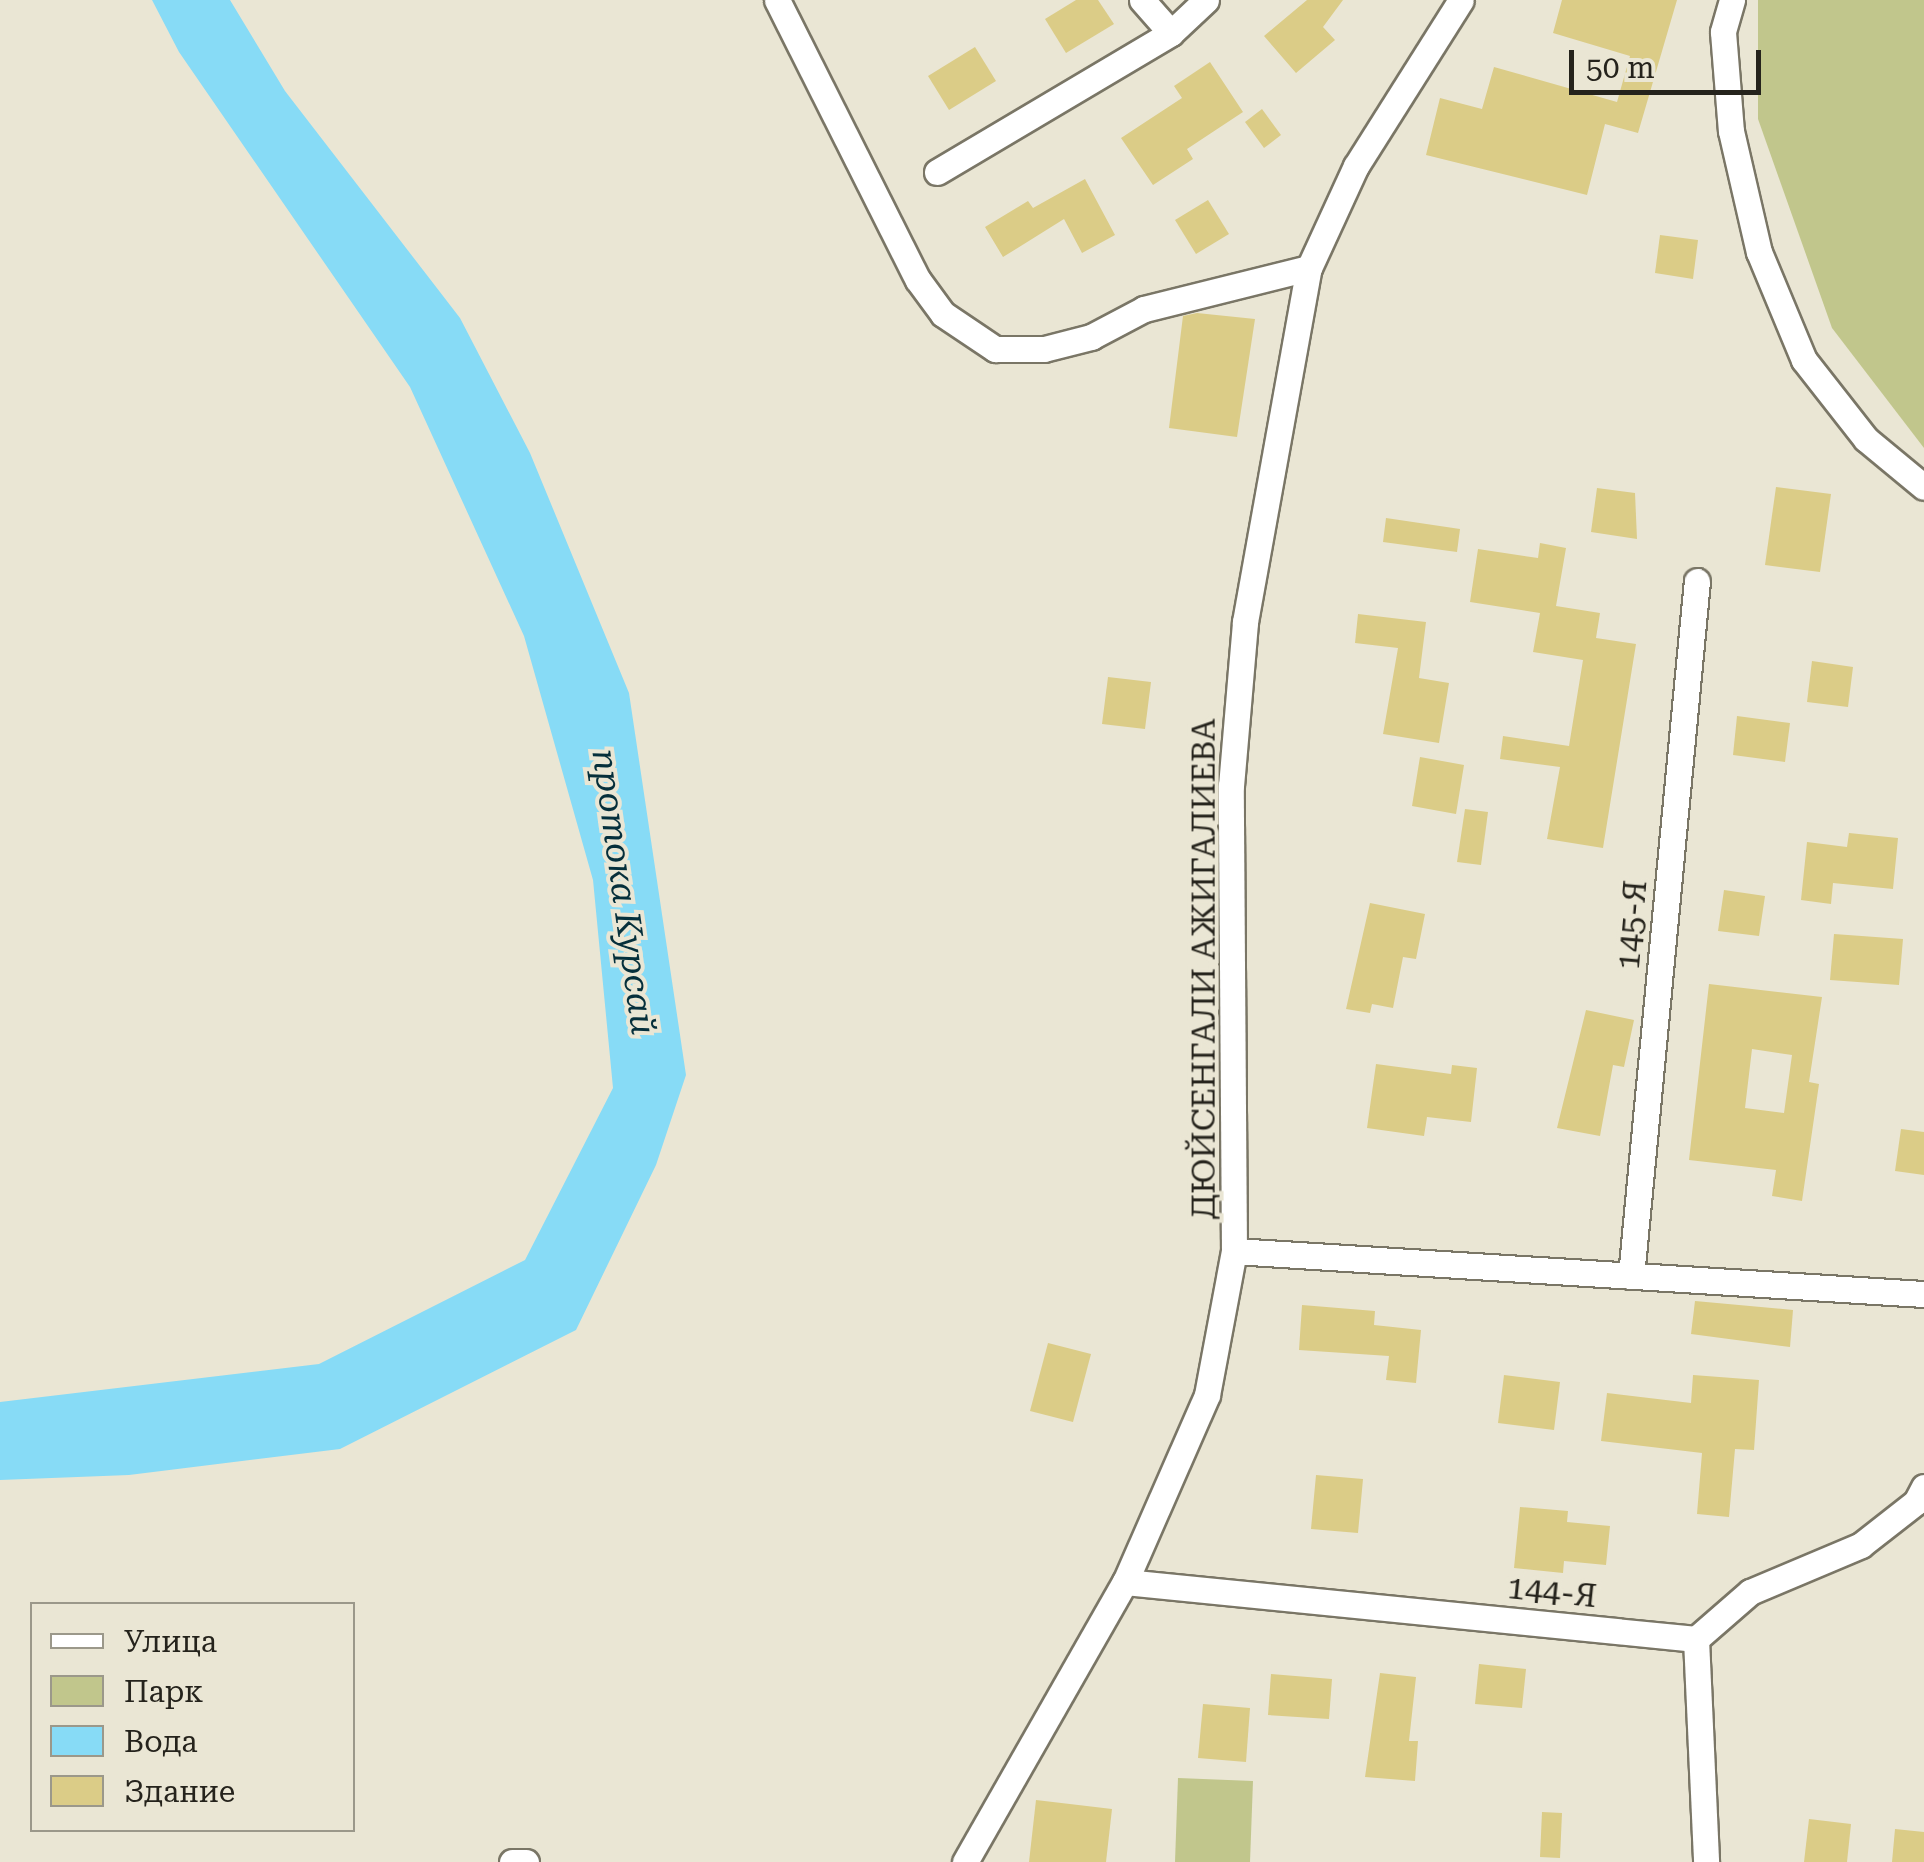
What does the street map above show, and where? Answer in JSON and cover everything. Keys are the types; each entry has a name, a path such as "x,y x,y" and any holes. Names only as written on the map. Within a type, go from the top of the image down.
{"street":[{"path":"777,0 918,280 943,314 995,349 1075,341 1144,309 1309,268"},
{"path":"1142,0 1171,33"},
{"path":"937,172 1171,33 1206,0"},
{"name":"ДЮЙСЕНГАЛИ АЖИГАЛИЕВА","path":"965,1862 1125,1582 1208,1395 1234,1251 1231,786 1246,622 1309,268 1356,166 1461,0"},
{"path":"1732,0 1724,32 1731,131 1758,252 1804,360 1866,439 1924,487"},
{"name":"145-Я","path":"1632,1276 1696,581"},
{"path":"1234,1251 1924,1294"},
{"path":"1706,1862 1696,1638 1750,1592 1860,1545 1916,1502 1924,1487"},
{"name":"144-Я","path":"1125,1582 1696,1638"},
{"path":"512,1862 526,1862"}],"green space":[{"path":"1758,0 1924,0 1924,448 1832,328 1758,119"},
{"path":"1178,1778 1253,1781 1250,1862 1175,1862"}],"water":[{"name":"протока Курсай","path":"152,0 230,0 285,91 460,318 530,453 629,693 686,1075 656,1165 576,1330 340,1449 129,1475 0,1480 0,1402 319,1364 525,1260 613,1088 593,880 524,636 410,387 179,52"}],"building":[{"path":"1076,0 1098,0 1114,24 1066,53 1045,19"},
{"path":"1307,0 1343,0 1323,27 1335,40 1296,73 1264,36"},
{"path":"1562,0 1677,0 1638,133 1605,124 1587,195 1426,155 1440,98 1482,109 1494,67 1617,102 1630,56 1553,33"},
{"path":"975,47 996,81 949,110 928,76"},
{"path":"1210,62 1243,112 1187,149 1193,159 1153,185 1121,138 1182,98 1174,86"},
{"path":"1262,109 1281,135 1264,148 1245,122"},
{"path":"1085,179 1115,235 1082,253 1064,219 1003,257 985,227 1028,201 1033,208"},
{"path":"1208,200 1229,234 1196,254 1175,220"},
{"path":"1660,235 1698,240 1693,279 1655,273"},
{"path":"1197,313 1255,319 1237,437 1169,428 1183,316"},
{"path":"1776,487 1831,494 1820,572 1765,565"},
{"path":"1597,488 1635,493 1637,539 1591,532"},
{"path":"1386,518 1460,529 1457,552 1383,542"},
{"path":"1540,543 1566,548 1556,606 1600,613 1596,638 1636,644 1603,848 1547,839 1560,767 1500,759 1503,736 1569,746 1583,660 1533,652 1540,613 1470,602 1478,549 1538,558"},
{"path":"1358,614 1426,622 1419,678 1449,683 1439,743 1383,734 1398,648 1355,643"},
{"path":"1812,661 1853,667 1848,707 1807,702"},
{"path":"1108,677 1151,682 1145,729 1102,724"},
{"path":"1737,716 1790,723 1785,762 1733,755"},
{"path":"1420,757 1464,765 1456,814 1412,806"},
{"path":"1465,809 1488,812 1481,865 1457,862"},
{"path":"1849,833 1898,838 1893,889 1833,883 1831,904 1801,900 1807,842 1847,847"},
{"path":"1724,890 1765,896 1759,936 1718,931"},
{"path":"1370,903 1425,914 1416,959 1403,957 1393,1008 1372,1004 1370,1013 1346,1009"},
{"path":"1834,934 1903,939 1899,985 1830,980"},
{"path":"1709,984 1822,997 1809,1082 1819,1084 1802,1201 1772,1196 1776,1170 1689,1160","holes":["1752,1049 1792,1055 1784,1113 1745,1108"]},
{"path":"1586,1010 1634,1020 1624,1067 1613,1065 1600,1136 1557,1128"},
{"path":"1376,1064 1451,1074 1452,1065 1477,1068 1471,1122 1427,1117 1424,1136 1367,1128"},
{"path":"1901,1129 1924,1132 1924,1175 1895,1171"},
{"path":"1695,1301 1793,1310 1790,1347 1691,1334"},
{"path":"1302,1305 1375,1311 1374,1325 1421,1330 1416,1383 1386,1380 1389,1356 1299,1350"},
{"path":"1048,1343 1091,1354 1073,1422 1030,1411"},
{"path":"1504,1375 1560,1382 1554,1430 1498,1423"},
{"path":"1693,1375 1759,1380 1754,1450 1735,1449 1729,1517 1697,1514 1702,1453 1601,1441 1607,1393 1691,1403"},
{"path":"1316,1475 1363,1479 1358,1533 1311,1529"},
{"path":"1520,1507 1568,1511 1567,1522 1610,1526 1606,1565 1564,1561 1563,1573 1514,1568"},
{"path":"1479,1664 1526,1669 1522,1708 1475,1704"},
{"path":"1380,1673 1416,1677 1409,1741 1418,1741 1415,1781 1365,1777"},
{"path":"1271,1674 1332,1679 1329,1719 1268,1715"},
{"path":"1203,1704 1250,1708 1246,1762 1198,1758"},
{"path":"1036,1800 1112,1809 1106,1862 1029,1862"},
{"path":"1542,1812 1562,1813 1560,1858 1540,1857"},
{"path":"1809,1819 1851,1824 1847,1862 1804,1862"},
{"path":"1895,1829 1924,1832 1924,1862 1892,1862"}]}
